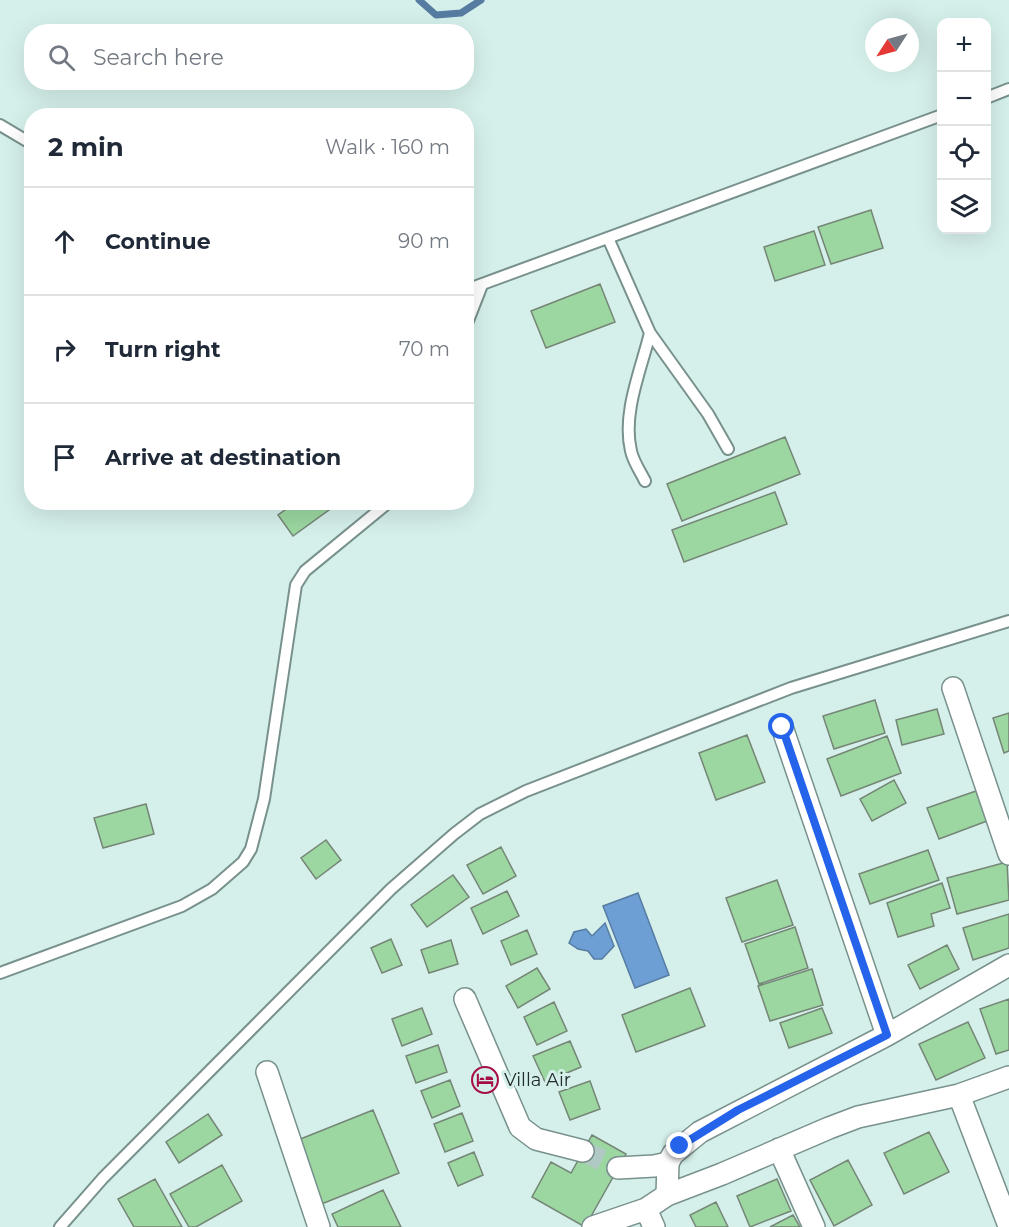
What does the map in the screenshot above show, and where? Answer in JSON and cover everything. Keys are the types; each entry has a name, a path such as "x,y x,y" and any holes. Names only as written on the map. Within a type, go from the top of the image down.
{"street":[{"path":"953,688 1009,854"},
{"path":"782,727 887,1035"},
{"path":"667,1195 668,1163 680,1146 700,1132 887,1035 1009,965"},
{"path":"465,999 520,1126 536,1139 583,1151"},
{"path":"267,1072 319,1227"},
{"path":"593,1227 650,1218 667,1195 858,1117 959,1095 1009,1077"},
{"path":"959,1095 1009,1226"},
{"path":"779,1149 814,1227"},
{"path":"618,1168 668,1163"}],"lane":[{"path":"991,96 1009,89"},
{"path":"474,288 937,116"},
{"path":"0,125 24,139"},
{"path":"608,238 651,333 708,414 728,449"},
{"path":"474,306 482,285"},
{"path":"645,481 631,453 628,430 631,407 651,333"},
{"path":"0,973 182,906 212,889 243,862 256,832 264,798 296,585 305,571 379,510"},
{"path":"60,1227 103,1178 391,889 480,814 526,791 791,688 1009,621"}],"water":[{"path":"638,893 669,975 635,988 603,906"},
{"path":"605,923 614,946 602,959 594,959 588,951 578,949 569,943 574,932 586,929 592,936"}],"building":[{"path":"871,210 883,248 831,264 818,227"},
{"path":"814,231 825,265 775,281 764,247"},
{"path":"600,284 615,322 546,348 531,311"},
{"path":"785,437 800,474 682,521 667,484"},
{"path":"775,492 787,524 684,562 672,530"},
{"path":"285,510 329,510 293,536 278,515"},
{"path":"875,700 885,733 834,749 823,716"},
{"path":"937,709 944,734 902,745 896,720"},
{"path":"1009,713 1009,751 1004,753 993,718"},
{"path":"747,735 765,782 716,800 699,753"},
{"path":"887,736 901,773 841,796 827,759"},
{"path":"894,780 906,803 872,821 860,799"},
{"path":"976,791 987,821 939,839 927,808"},
{"path":"146,804 154,834 103,848 94,818"},
{"path":"326,840 341,860 316,879 301,858"},
{"path":"501,847 516,876 483,894 467,865"},
{"path":"928,850 939,880 870,904 859,874"},
{"path":"1007,862 1009,900 957,914 947,878"},
{"path":"453,875 469,897 427,927 411,905"},
{"path":"777,880 793,925 742,942 726,898"},
{"path":"942,883 950,908 931,914 934,926 898,937 887,903"},
{"path":"507,891 519,916 483,934 471,908"},
{"path":"1009,914 1009,948 973,960 963,928"},
{"path":"795,927 808,968 759,984 745,944"},
{"path":"527,930 537,954 511,965 501,941"},
{"path":"391,939 402,965 382,973 371,948"},
{"path":"451,940 458,964 429,973 421,950"},
{"path":"947,945 959,969 920,989 908,965"},
{"path":"537,968 550,989 518,1008 506,986"},
{"path":"812,969 823,1005 770,1021 758,986"},
{"path":"690,988 705,1026 636,1052 622,1015"},
{"path":"1009,999 1009,1050 996,1054 980,1009"},
{"path":"554,1002 567,1031 537,1045 524,1017"},
{"path":"422,1008 432,1034 402,1046 392,1019"},
{"path":"822,1008 832,1033 789,1048 780,1023"},
{"path":"968,1022 985,1058 936,1080 919,1044"},
{"path":"570,1041 581,1067 545,1082 533,1056"},
{"path":"438,1045 447,1072 416,1083 406,1056"},
{"path":"450,1080 460,1106 432,1118 421,1091"},
{"path":"590,1081 600,1109 570,1120 559,1092"},
{"path":"373,1110 399,1173 319,1205 293,1142"},
{"path":"462,1113 473,1141 445,1152 434,1124"},
{"path":"208,1114 222,1135 179,1163 166,1142"},
{"path":"929,1132 949,1172 904,1194 884,1153"},
{"path":"592,1135 626,1154 585,1227 532,1197 551,1162 571,1173"},
{"path":"474,1152 483,1175 458,1186 448,1163"},
{"path":"848,1160 872,1205 834,1226 810,1180"},
{"path":"222,1165 242,1201 196,1227 189,1227 170,1194"},
{"path":"155,1179 182,1227 134,1227 118,1199"},
{"path":"777,1179 791,1211 750,1227 737,1196"},
{"path":"383,1190 401,1227 338,1227 332,1214"},
{"path":"716,1202 728,1227 696,1227 690,1215"},
{"path":"793,1215 800,1227 770,1227"}],"waterway":[{"path":"419,0 436,15 461,13 481,0"}],"tunnel":[{"path":"583,1151 618,1168"}],"place":[{"name":"Villa Air","path":"485,1080"}],"route":[{"path":"680,1146 738,1110 887,1035 782,727"}]}
